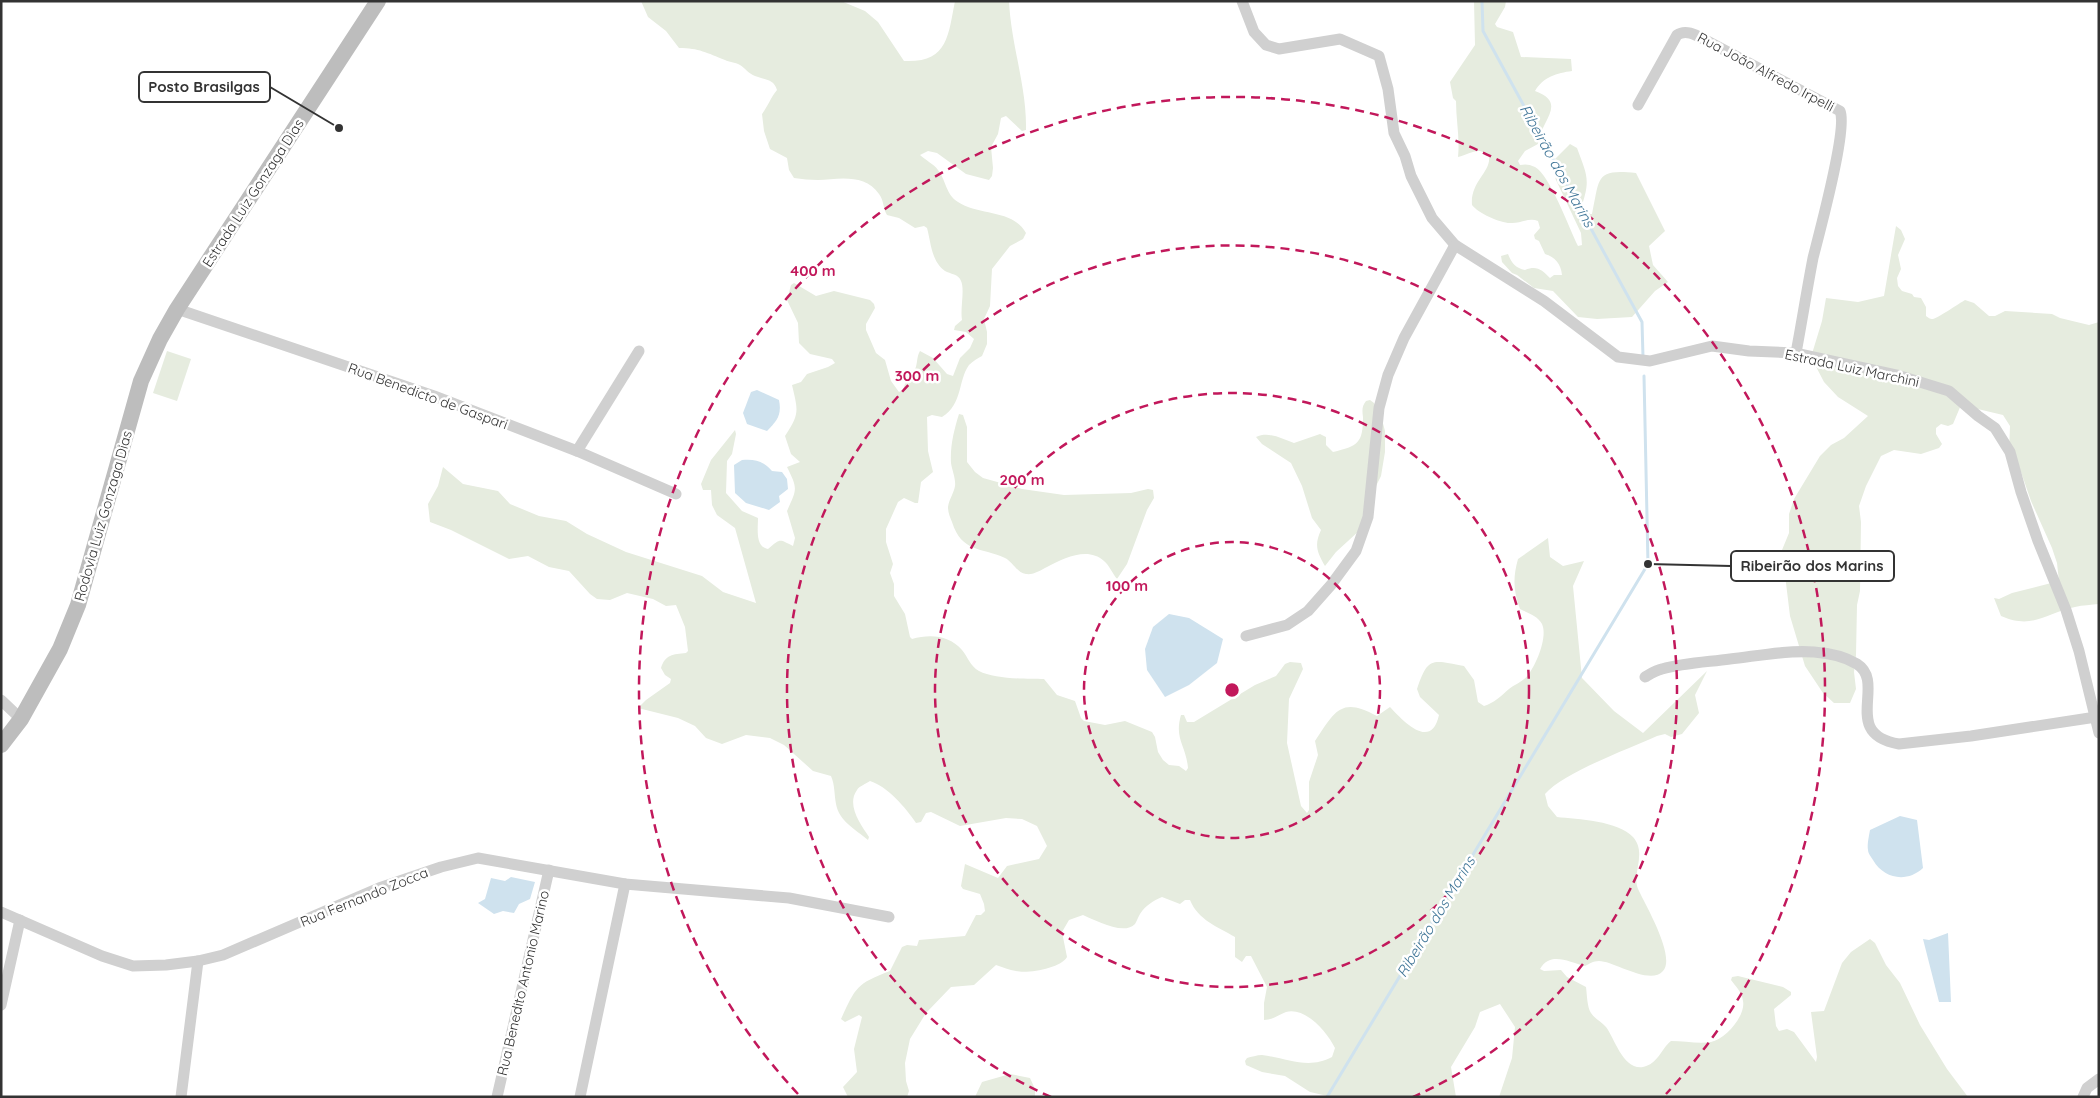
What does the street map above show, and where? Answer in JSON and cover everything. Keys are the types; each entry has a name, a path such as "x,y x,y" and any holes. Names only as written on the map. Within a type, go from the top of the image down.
{"main road":[{"name":"Estrada Luiz Gonzaga Dias","path":"177,309 378,1"},
{"name":"Rodovia Luiz Gonzaga Dias","path":"1,745 21,719 60,649 78,604 141,381 160,339 177,309"}],"street":[{"name":"Estrada Luiz Marchini","path":"1242,1 1254,32 1266,45 1279,49 1340,39 1379,56 1388,89 1394,133 1405,156 1411,176 1432,218 1455,245 1544,301 1618,357 1650,361 1712,346 1749,351 1796,353 1897,375 1948,391 1995,428 2010,452 2021,492 2038,540 2066,610 2079,651 2099,733"},
{"name":"Rua João Alfredo Irpelli","path":"1638,105 1677,35 1690,32 1840,111 1842,123 1835,163 1813,260 1796,353"},
{"path":"1246,636 1286,625 1308,611 1331,585 1356,551 1368,517 1379,408 1388,376 1404,338 1455,245"},
{"name":"Rua Benedicto de Gaspari","path":"177,309 434,396 577,451 676,494"},
{"path":"577,451 639,351"},
{"path":"1645,677 1661,669 1759,655 1812,652 1838,656 1857,664 1865,671 1869,683 1865,710 1871,728 1881,738 1899,744 1971,736 2096,717"},
{"path":"1,700 21,719"},
{"name":"Rua Fernando Zocca","path":"1,912 102,956 133,966 198,962 223,956 379,888 441,867 478,858 625,884 789,898 889,917"},
{"name":"Rua Benedito Antonio Marino","path":"497,1097 549,870"},
{"path":"580,1097 625,884"},
{"path":"1,1005 20,920"},
{"path":"181,1097 198,962"},
{"path":"2083,1097 2087,1088 2099,1079"}],"shaded area":[{"path":"641,1 841,1 865,11 878,22 904,61 919,60 930,57 938,52 947,36 955,1 1009,1 1010,17 1022,82 1026,130 1022,131 1006,116 1001,118 998,134 991,147 993,168 992,176 989,180 966,174 937,153 928,151 920,155 941,174 951,195 958,202 1013,220 1026,233 1023,239 1010,246 992,269 990,306 984,319 987,344 982,356 969,365 957,399 949,412 942,417 932,415 927,417 928,451 933,472 921,482 918,503 904,498 898,502 886,529 886,542 893,564 890,573 894,584 894,596 905,614 912,639 932,636 951,641 962,650 973,667 985,674 1011,678 1044,679 1057,695 1075,701 1081,718 1084,721 1105,725 1125,721 1152,732 1158,752 1163,760 1169,765 1179,766 1186,771 1188,768 1187,760 1179,730 1181,715 1184,715 1187,722 1194,722 1255,685 1276,676 1285,664 1290,662 1301,663 1303,669 1289,699 1287,743 1301,806 1307,813 1309,810 1309,782 1318,755 1315,741 1328,722 1340,710 1347,707 1355,707 1377,716 1390,707 1416,730 1430,731 1435,726 1439,715 1420,697 1417,689 1424,671 1433,663 1445,662 1464,666 1474,680 1478,702 1484,706 1494,701 1526,677 1540,651 1543,630 1542,624 1538,619 1520,609 1515,590 1515,572 1518,559 1548,538 1550,557 1563,566 1584,561 1573,586 1582,678 1614,711 1643,733 1707,671 1695,695 1699,713 1682,734 1671,737 1665,734 1657,736 1614,754 1567,777 1545,794 1548,806 1557,817 1608,824 1618,827 1633,837 1639,850 1637,885 1663,943 1666,964 1663,971 1657,975 1650,976 1632,972 1606,962 1599,961 1585,966 1560,959 1549,960 1540,969 1544,971 1561,970 1567,977 1586,987 1591,1013 1606,1027 1625,1059 1636,1067 1643,1067 1652,1063 1671,1041 1711,1042 1729,1031 1734,1026 1743,1007 1741,995 1731,980 1732,977 1738,976 1783,987 1791,992 1791,995 1774,1009 1776,1026 1779,1031 1787,1029 1794,1032 1816,1062 1811,1012 1824,1011 1842,963 1851,952 1870,939 1875,943 1886,965 1900,983 1920,1025 1947,1069 1968,1097 1499,1097 1512,1058 1515,1027 1500,1004 1480,1012 1475,1027 1451,1067 1456,1097 1332,1097 1310,1092 1285,1076 1262,1072 1246,1065 1245,1061 1247,1058 1262,1055 1306,1063 1323,1061 1332,1057 1335,1048 1327,1035 1315,1022 1294,1011 1264,1020 1264,1003 1267,987 1251,956 1246,956 1242,962 1235,957 1235,937 1203,918 1190,900 1185,900 1180,904 1162,897 1145,908 1135,924 1130,927 1117,928 1109,926 1083,915 1069,920 1062,932 1067,957 1064,961 1051,967 1021,972 996,965 974,985 951,987 926,1013 910,1039 905,1063 906,1081 909,1091 907,1097 848,1097 843,1087 857,1072 854,1049 862,1017 859,1015 845,1022 841,1019 854,993 870,979 890,971 902,947 907,945 917,946 919,940 965,936 976,915 981,915 985,911 980,894 963,889 961,886 965,864 998,878 1007,866 1039,859 1047,846 1037,826 1022,819 1006,818 960,826 931,812 926,813 921,822 916,823 902,804 883,788 870,781 858,789 853,802 856,815 869,837 868,840 840,815 831,776 813,771 784,745 770,738 746,735 722,744 706,738 695,726 678,718 638,708 670,683 671,679 665,675 661,668 665,660 670,656 688,651 685,627 676,605 666,606 653,599 627,593 610,600 597,599 569,571 549,567 528,556 509,559 451,530 430,522 428,504 438,486 443,467 463,484 498,491 510,504 539,516 566,521 587,534 626,552 702,576 723,592 756,603 735,528 717,515 712,505 711,490 703,490 701,484 711,460 735,430 732,454 727,461 726,493 742,511 758,518 758,537 764,548 768,549 780,541 793,546 795,538 787,511 795,489 787,467 800,462 791,454 785,436 796,412 796,401 792,385 801,382 807,374 835,363 832,359 810,354 799,343 798,323 787,300 791,285 794,283 816,296 834,291 870,300 875,308 866,324 866,330 876,353 885,360 891,381 899,392 903,390 915,369 920,351 933,358 947,374 953,376 960,358 970,348 974,339 966,332 954,330 955,326 962,320 962,285 958,277 940,267 932,251 927,228 924,226 915,228 899,218 887,215 881,196 873,187 859,180 842,178 809,180 794,178 789,170 787,158 770,149 764,131 762,114 777,90 776,86 769,80 753,75 736,63 698,50 679,48 666,31 648,17"},
{"path":"1474,1 1506,1 1505,7 1495,24 1497,27 1513,32 1521,57 1571,59 1572,71 1551,76 1542,82 1535,91 1550,101 1550,113 1538,144 1525,151 1518,161 1520,165 1527,164 1535,167 1547,180 1578,246 1582,245 1581,233 1552,168 1555,159 1570,144 1577,148 1585,170 1587,182 1582,205 1590,214 1592,214 1596,191 1606,174 1636,173 1665,231 1649,246 1653,265 1668,282 1655,291 1632,317 1597,319 1578,317 1553,291 1534,288 1512,273 1502,262 1501,256 1508,254 1517,267 1525,270 1539,269 1550,278 1554,275 1562,275 1557,262 1545,254 1539,241 1535,239 1534,235 1540,228 1538,221 1506,223 1484,214 1472,205 1474,190 1487,168 1489,157 1485,153 1475,151 1458,157 1456,101 1453,98 1450,82 1475,45"},
{"path":"1896,226 1901,230 1905,239 1898,255 1901,269 1897,278 1898,286 1902,291 1921,298 1926,307 1926,316 1930,319 1939,316 1965,300 1974,303 1989,316 1995,316 2005,311 2052,314 2060,318 2089,325 2099,322 2099,604 2075,607 2031,621 2012,620 2001,616 1994,598 1999,599 2012,593 2059,581 2057,563 2021,472 2009,452 2010,426 2003,415 1961,405 1953,424 1948,426 1941,424 1936,428 1936,434 1942,444 1939,448 1921,454 1894,450 1881,456 1866,486 1859,506 1861,522 1860,591 1857,605 1854,672 1856,689 1850,703 1834,703 1823,693 1805,666 1790,616 1782,550 1789,533 1789,514 1794,499 1820,456 1831,445 1844,438 1868,416 1838,397 1824,382 1811,357 1822,321 1826,298 1858,302 1884,296"},
{"path":"167,351 191,359 177,401 153,393"},
{"path":"1370,400 1380,412 1385,431 1385,452 1381,476 1360,530 1336,552 1325,566 1317,548 1321,530 1312,518 1302,486 1291,463 1262,444 1256,437 1271,435 1294,443 1320,434 1326,437 1326,445 1333,452 1348,448 1360,438 1363,426 1363,406 1366,401"},
{"path":"959,414 963,415 967,427 967,462 983,478 1022,489 1064,495 1131,493 1148,489 1153,490 1154,498 1147,510 1127,564 1117,579 1104,561 1091,554 1068,557 1037,572 1026,574 1020,572 1005,558 973,548 961,539 956,532 948,507 955,486 951,450"},
{"path":"1010,1074 1030,1078 1035,1089 1035,1097 975,1097 982,1082"}],"water":[{"path":"757,390 779,400 780,410 778,417 767,431 747,424 743,413 751,392"},
{"path":"742,460 759,461 772,471 782,472 787,479 788,489 779,496 780,502 769,510 746,503 735,493 734,465"},
{"path":"1169,614 1189,618 1223,639 1217,663 1189,685 1165,697 1147,670 1145,649 1153,627"},
{"path":"1900,816 1917,820 1923,868 1910,876 1896,877 1883,871 1871,858 1868,840 1870,830"},
{"path":"511,877 535,882 530,899 519,904 514,913 503,911 494,914 478,903 485,899 491,878 505,881"},
{"path":"1948,933 1951,1002 1939,1002 1923,939 1929,940"}],"waterway":[{"name":"Ribeirão dos Marins","path":"1482,1 1483,31 1642,322 1643,357"},
{"name":"Ribeirão dos Marins","path":"1327,1097 1648,564 1644,376"}],"place":[{"name":"Posto Brasilgas","path":"339,128"},
{"name":"Ribeirão dos Marins","path":"1648,564"}]}
